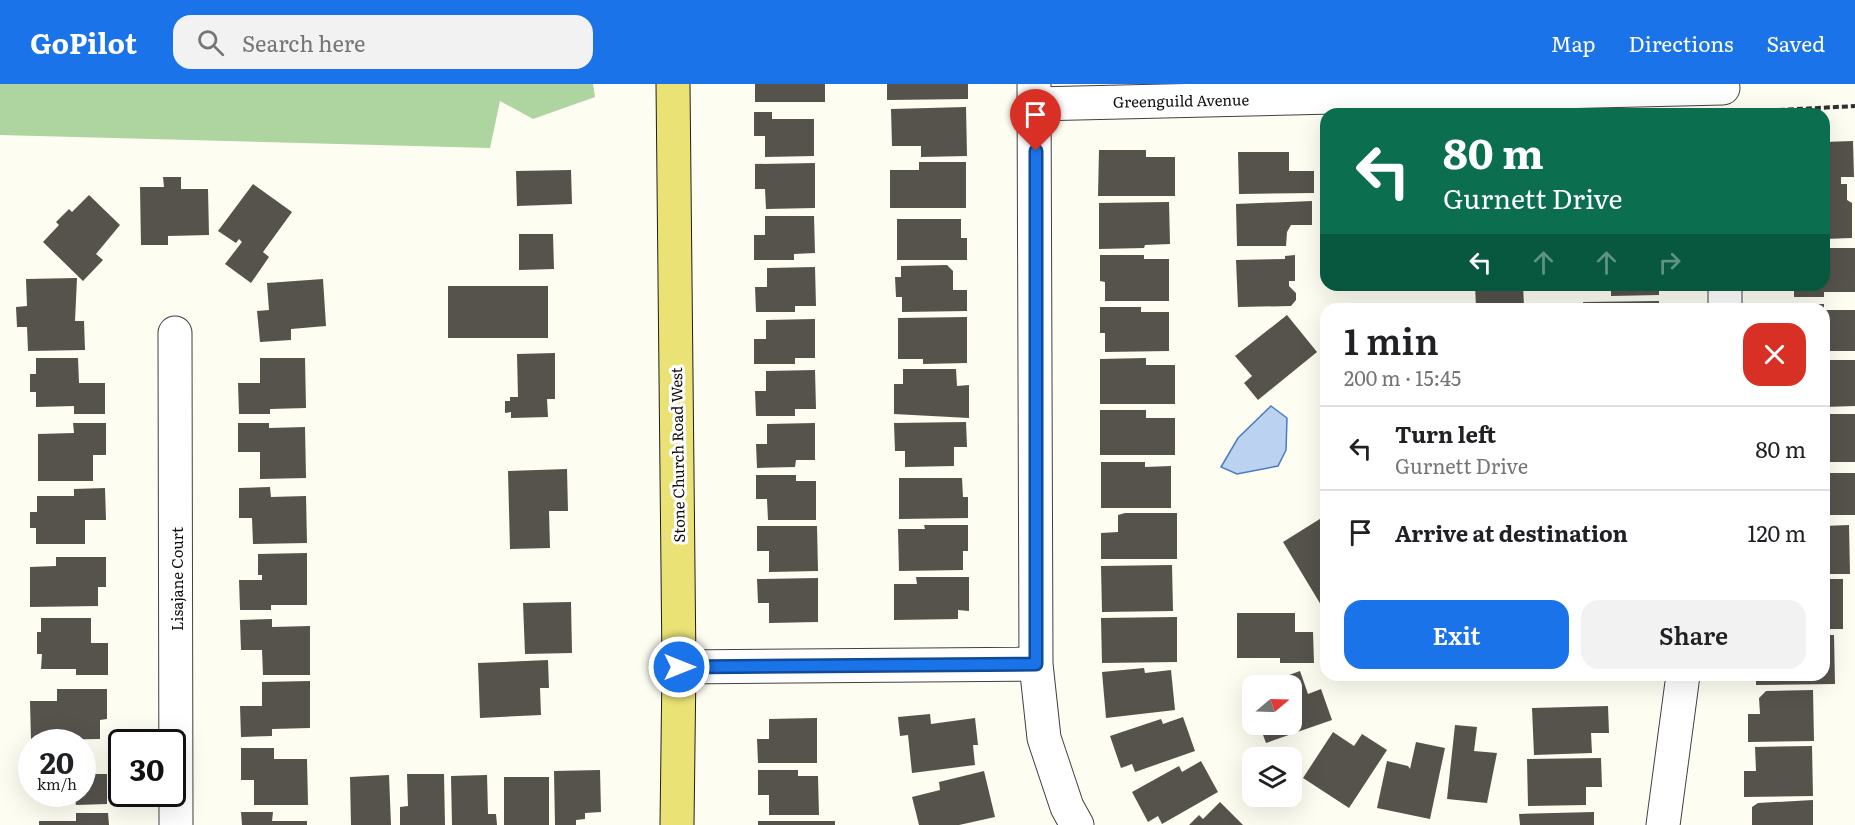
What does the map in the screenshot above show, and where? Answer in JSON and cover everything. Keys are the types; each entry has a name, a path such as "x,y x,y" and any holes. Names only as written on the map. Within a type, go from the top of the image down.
{"main road":[{"name":"Stone Church Road West","path":"673,84 679,667 677,825"}],"street":[{"path":"1034,94 1036,664 1044,738 1066,807 1077,825"},
{"name":"Greenguild Avenue","path":"1034,94 1725,100"},
{"name":"Lisajane Court","path":"175,333 176,825"},
{"path":"679,667 1036,664"},
{"path":"1663,825 1682,681"}],"path":[{"path":"1725,100 1747,108"},
{"path":"1804,108 1855,106"}],"green space":[{"path":"0,84 593,84 595,97 533,119 500,101 490,148 0,135"}],"water":[{"path":"1271,406 1287,418 1286,450 1278,466 1237,474 1221,467 1238,438"}],"building":[{"path":"755,84 825,84 825,102 755,102"},
{"path":"887,84 968,84 968,99 887,100"},
{"path":"966,107 967,156 921,157 921,146 892,146 891,109"},
{"path":"754,112 772,112 772,119 814,119 814,156 765,157 765,136 754,136"},
{"path":"1853,141 1854,177 1841,177 1841,184 1847,184 1847,200 1852,203 1852,238 1830,239 1830,142"},
{"path":"1099,150 1146,150 1146,157 1175,157 1175,196 1098,196"},
{"path":"1238,152 1289,152 1289,171 1314,171 1314,193 1239,194"},
{"path":"919,162 966,162 966,208 890,208 890,170 919,170"},
{"path":"815,163 815,208 766,209 765,189 755,189 755,164"},
{"path":"571,170 572,204 517,206 516,171"},
{"path":"163,177 181,177 181,189 208,189 209,235 168,236 168,245 141,245 140,187 164,187"},
{"path":"253,184 292,212 263,252 269,257 251,283 225,264 242,242 239,239 236,243 218,231"},
{"path":"89,195 120,225 96,254 103,260 83,281 43,242 59,225 56,222 69,209 72,212"},
{"path":"1312,201 1312,225 1291,225 1287,232 1286,246 1237,246 1236,204"},
{"path":"1169,202 1170,244 1145,245 1144,248 1099,249 1099,203"},
{"path":"765,216 814,216 815,253 794,254 794,260 754,260 754,235 765,235"},
{"path":"897,219 961,219 961,238 967,238 967,260 897,260"},
{"path":"519,234 553,234 554,269 519,270"},
{"path":"1830,248 1855,248 1855,292 1824,292 1824,297 1794,297 1794,291 1830,291"},
{"path":"1100,255 1144,255 1144,259 1169,259 1169,301 1105,301 1105,282 1100,281"},
{"path":"1295,255 1295,281 1289,281 1289,286 1296,293 1296,300 1291,306 1238,307 1236,260 1285,259 1285,256"},
{"path":"947,265 953,271 953,290 967,290 967,311 902,312 902,297 896,297 895,277 901,277 901,266"},
{"path":"815,267 816,306 795,306 795,312 756,312 755,287 767,287 767,268"},
{"path":"77,278 75,321 84,321 85,350 28,351 27,327 17,327 16,307 27,306 26,279"},
{"path":"323,279 326,326 291,329 291,340 260,342 257,311 269,310 267,283"},
{"path":"448,286 548,286 548,338 448,338"},
{"path":"1475,291 1523,291 1524,303 1476,303"},
{"path":"1611,291 1659,291 1659,295 1611,296"},
{"path":"1659,301 1659,303 1583,303"},
{"path":"1100,307 1141,307 1141,312 1169,312 1169,351 1105,352 1105,333 1100,333"},
{"path":"1830,310 1855,310 1855,351 1830,351"},
{"path":"1287,315 1317,352 1258,400 1244,383 1252,376 1235,356"},
{"path":"967,317 967,363 923,364 923,359 898,359 898,318"},
{"path":"815,319 815,358 795,358 795,364 754,364 754,339 766,339 766,320"},
{"path":"555,353 555,399 547,399 548,417 511,418 511,412 505,413 505,401 510,401 510,397 518,397 517,354"},
{"path":"36,358 78,358 79,383 105,383 105,414 74,414 74,406 36,407 36,392 30,392 30,374 36,374"},
{"path":"260,358 305,358 306,408 270,409 270,414 239,414 238,383 260,383"},
{"path":"1146,358 1146,365 1175,365 1175,404 1100,404 1100,359"},
{"path":"1830,360 1855,360 1855,406 1830,407"},
{"path":"903,369 956,369 957,386 969,385 969,418 894,414 894,384 903,384"},
{"path":"815,370 816,409 795,409 795,416 756,416 755,391 766,391 766,371"},
{"path":"1100,410 1146,410 1146,418 1175,418 1175,455 1100,455"},
{"path":"1830,414 1855,414 1855,462 1830,462"},
{"path":"966,422 967,447 954,447 954,466 905,467 905,451 895,451 894,423"},
{"path":"73,423 106,423 106,455 93,455 93,481 38,481 38,434 74,433"},
{"path":"238,423 269,423 269,428 305,427 306,478 260,479 260,452 238,452"},
{"path":"815,423 815,460 796,460 795,467 757,468 756,444 767,444 767,424"},
{"path":"1101,462 1145,462 1145,467 1171,466 1171,508 1101,508"},
{"path":"567,469 568,511 549,511 550,548 510,549 508,471"},
{"path":"1830,473 1855,473 1855,515 1830,515"},
{"path":"756,475 796,475 796,481 816,481 816,520 768,520 767,499 756,499"},
{"path":"899,478 962,478 963,497 968,497 968,518 899,519"},
{"path":"270,487 271,497 306,496 307,543 253,544 252,518 239,518 239,488"},
{"path":"105,488 106,520 85,520 85,544 36,544 36,528 30,528 30,512 37,512 37,496 74,496 74,489"},
{"path":"1177,513 1177,559 1101,559 1101,533 1118,532 1118,515"},
{"path":"1320,519 1320,603 1283,542"},
{"path":"924,525 968,525 968,551 963,551 963,570 899,571 898,529 925,529"},
{"path":"1849,525 1850,574 1830,574 1830,526"},
{"path":"757,526 817,526 818,571 769,572 769,551 757,551"},
{"path":"307,553 307,605 271,605 271,610 240,610 239,580 262,580 262,575 258,575 258,554"},
{"path":"56,557 106,557 106,587 98,587 98,606 30,607 30,567 56,566"},
{"path":"1172,565 1173,611 1102,612 1101,566"},
{"path":"916,577 969,577 969,611 958,610 958,619 894,620 894,584 917,584"},
{"path":"818,578 818,622 769,623 769,603 758,603 757,579"},
{"path":"1830,579 1843,579 1843,629 1830,629"},
{"path":"571,602 572,653 525,654 523,603"},
{"path":"1237,613 1295,613 1295,632 1313,632 1314,663 1280,663 1280,658 1237,658"},
{"path":"1177,617 1177,662 1102,663 1101,618"},
{"path":"41,618 91,618 91,643 108,643 108,675 76,675 76,669 41,669 42,654 37,654 37,632 41,632"},
{"path":"272,619 272,627 310,626 310,675 263,675 262,650 241,650 240,620"},
{"path":"1830,635 1834,635 1835,684 1756,685 1756,681 1830,681"},
{"path":"548,660 549,688 540,688 541,715 480,718 478,663"},
{"path":"1144,668 1145,673 1171,670 1175,710 1106,718 1102,672"},
{"path":"1300,671 1301,675 1289,675"},
{"path":"1302,677 1308,694 1321,689 1332,720 1302,730"},
{"path":"310,681 310,728 272,729 272,736 241,737 240,706 262,706 262,682"},
{"path":"57,689 107,689 107,719 100,720 100,739 96,739 96,729 31,729 30,701 57,701"},
{"path":"1813,690 1814,741 1748,742 1748,714 1760,714 1759,698 1766,691"},
{"path":"1608,706 1609,733 1591,733 1592,753 1534,755 1532,708"},
{"path":"930,714 931,724 975,718 978,745 973,745 975,765 912,773 908,735 900,736 898,717"},
{"path":"1183,717 1195,751 1135,772 1132,764 1121,768 1110,736 1161,719 1163,724"},
{"path":"817,718 817,763 758,763 757,739 769,739 769,719"},
{"path":"1455,725 1477,727 1474,751 1497,753 1487,803 1447,799"},
{"path":"1333,732 1354,746 1362,734 1387,750 1349,808 1303,778"},
{"path":"1263,735 1289,735 1266,743"},
{"path":"1416,742 1445,748 1430,819 1377,808 1387,761 1408,766 1410,769"},
{"path":"1812,746 1813,796 1744,797 1744,771 1756,771 1755,747"},
{"path":"241,748 274,748 274,759 307,759 308,805 254,805 254,780 241,780"},
{"path":"1601,758 1602,787 1586,787 1586,805 1528,806 1527,759"},
{"path":"1201,761 1218,792 1162,824 1158,816 1148,822 1132,792 1179,766 1182,772"},
{"path":"600,770 601,812 585,813 585,819 576,820 576,825 555,825 554,771"},
{"path":"758,770 798,770 798,776 818,776 819,815 769,815 769,795 758,795"},
{"path":"984,771 995,817 959,825 919,825 912,797 940,790 939,782"},
{"path":"96,774 107,774 107,804 96,804"},
{"path":"407,774 444,774 445,825 400,825 400,807 408,806"},
{"path":"389,775 391,825 351,825 350,777"},
{"path":"487,775 488,814 496,814 497,825 452,825 451,776"},
{"path":"504,777 549,777 549,825 504,825"},
{"path":"1813,800 1813,825 1752,825 1752,807 1758,803"},
{"path":"1220,802 1243,825 1189,825 1199,815 1203,819"},
{"path":"241,812 273,812 272,821 307,821 307,825 242,825"},
{"path":"1594,812 1594,825 1520,825 1519,814"},
{"path":"76,813 108,813 109,825 39,825 39,821 76,821"},
{"path":"758,821 835,821 835,825 758,825"}],"route":[{"path":"679,667 1036,664 1036,151"}]}
